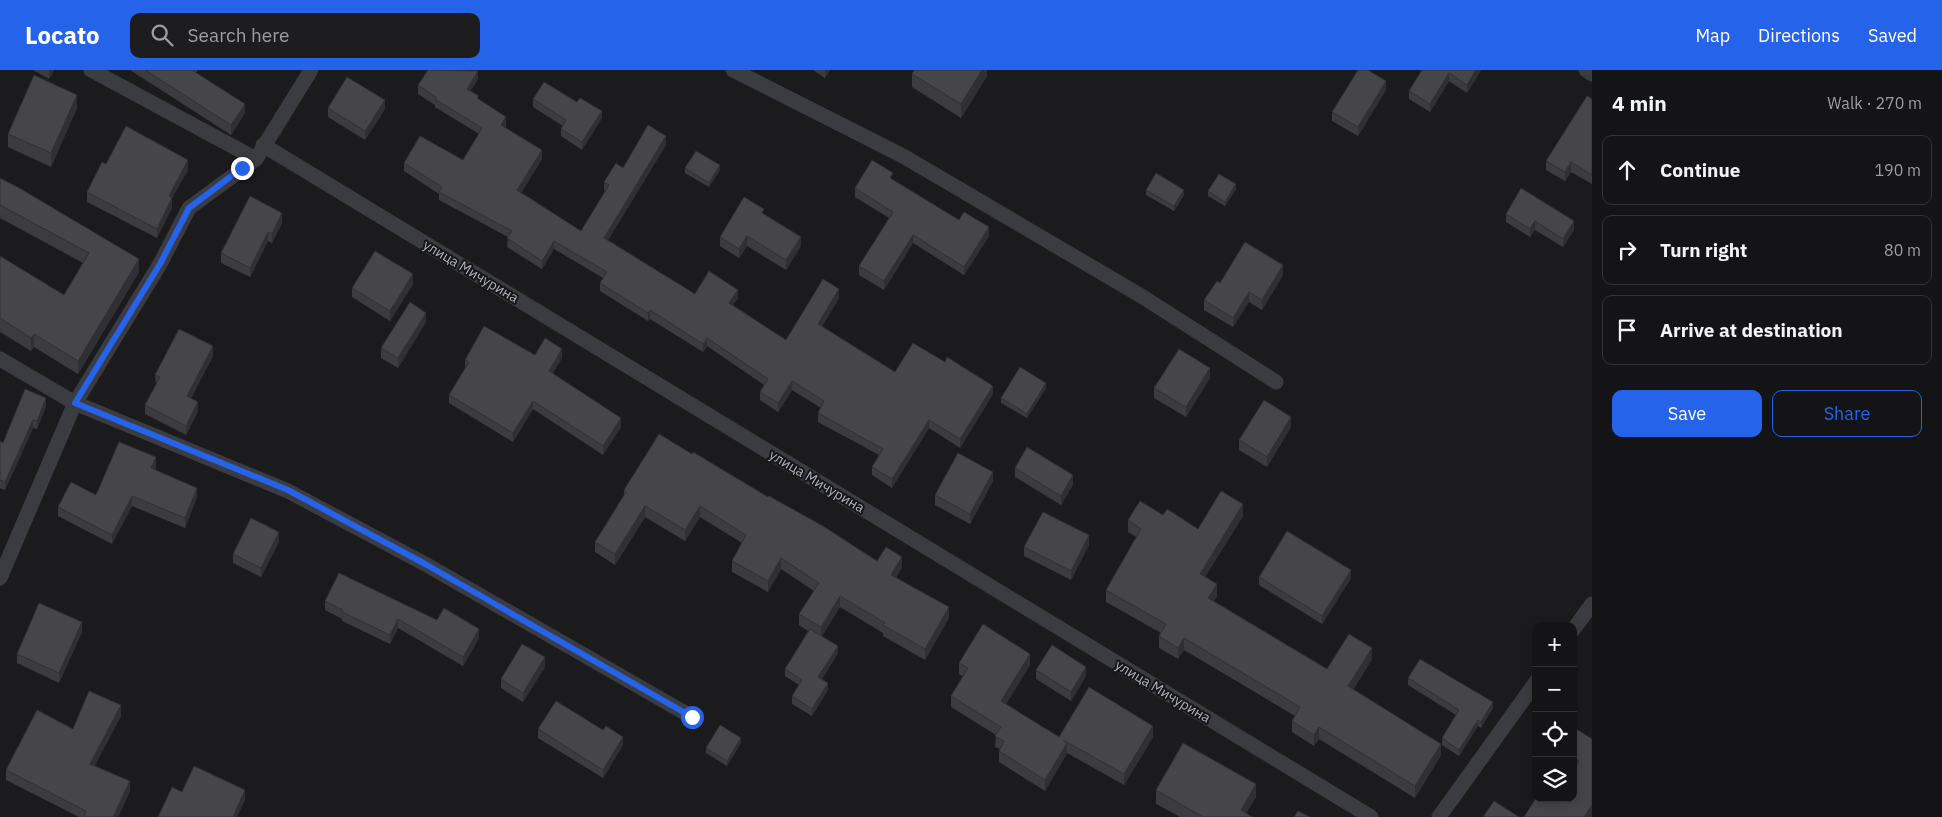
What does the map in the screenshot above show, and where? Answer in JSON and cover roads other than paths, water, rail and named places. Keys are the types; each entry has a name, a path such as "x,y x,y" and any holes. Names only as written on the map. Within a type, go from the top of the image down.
{"street":[{"path":"91,70 256,159"},
{"path":"0,578 75,403 160,264 189,208 256,159 263,144 311,70"},
{"path":"733,70 904,156 1143,297 1276,382"},
{"path":"1586,70 1592,74"},
{"name":"улица Мичурина","path":"263,144 1371,817"},
{"path":"0,359 75,403 288,490 427,565 692,717"},
{"path":"1577,625 1592,604"},
{"path":"1440,817 1532,688"}]}
